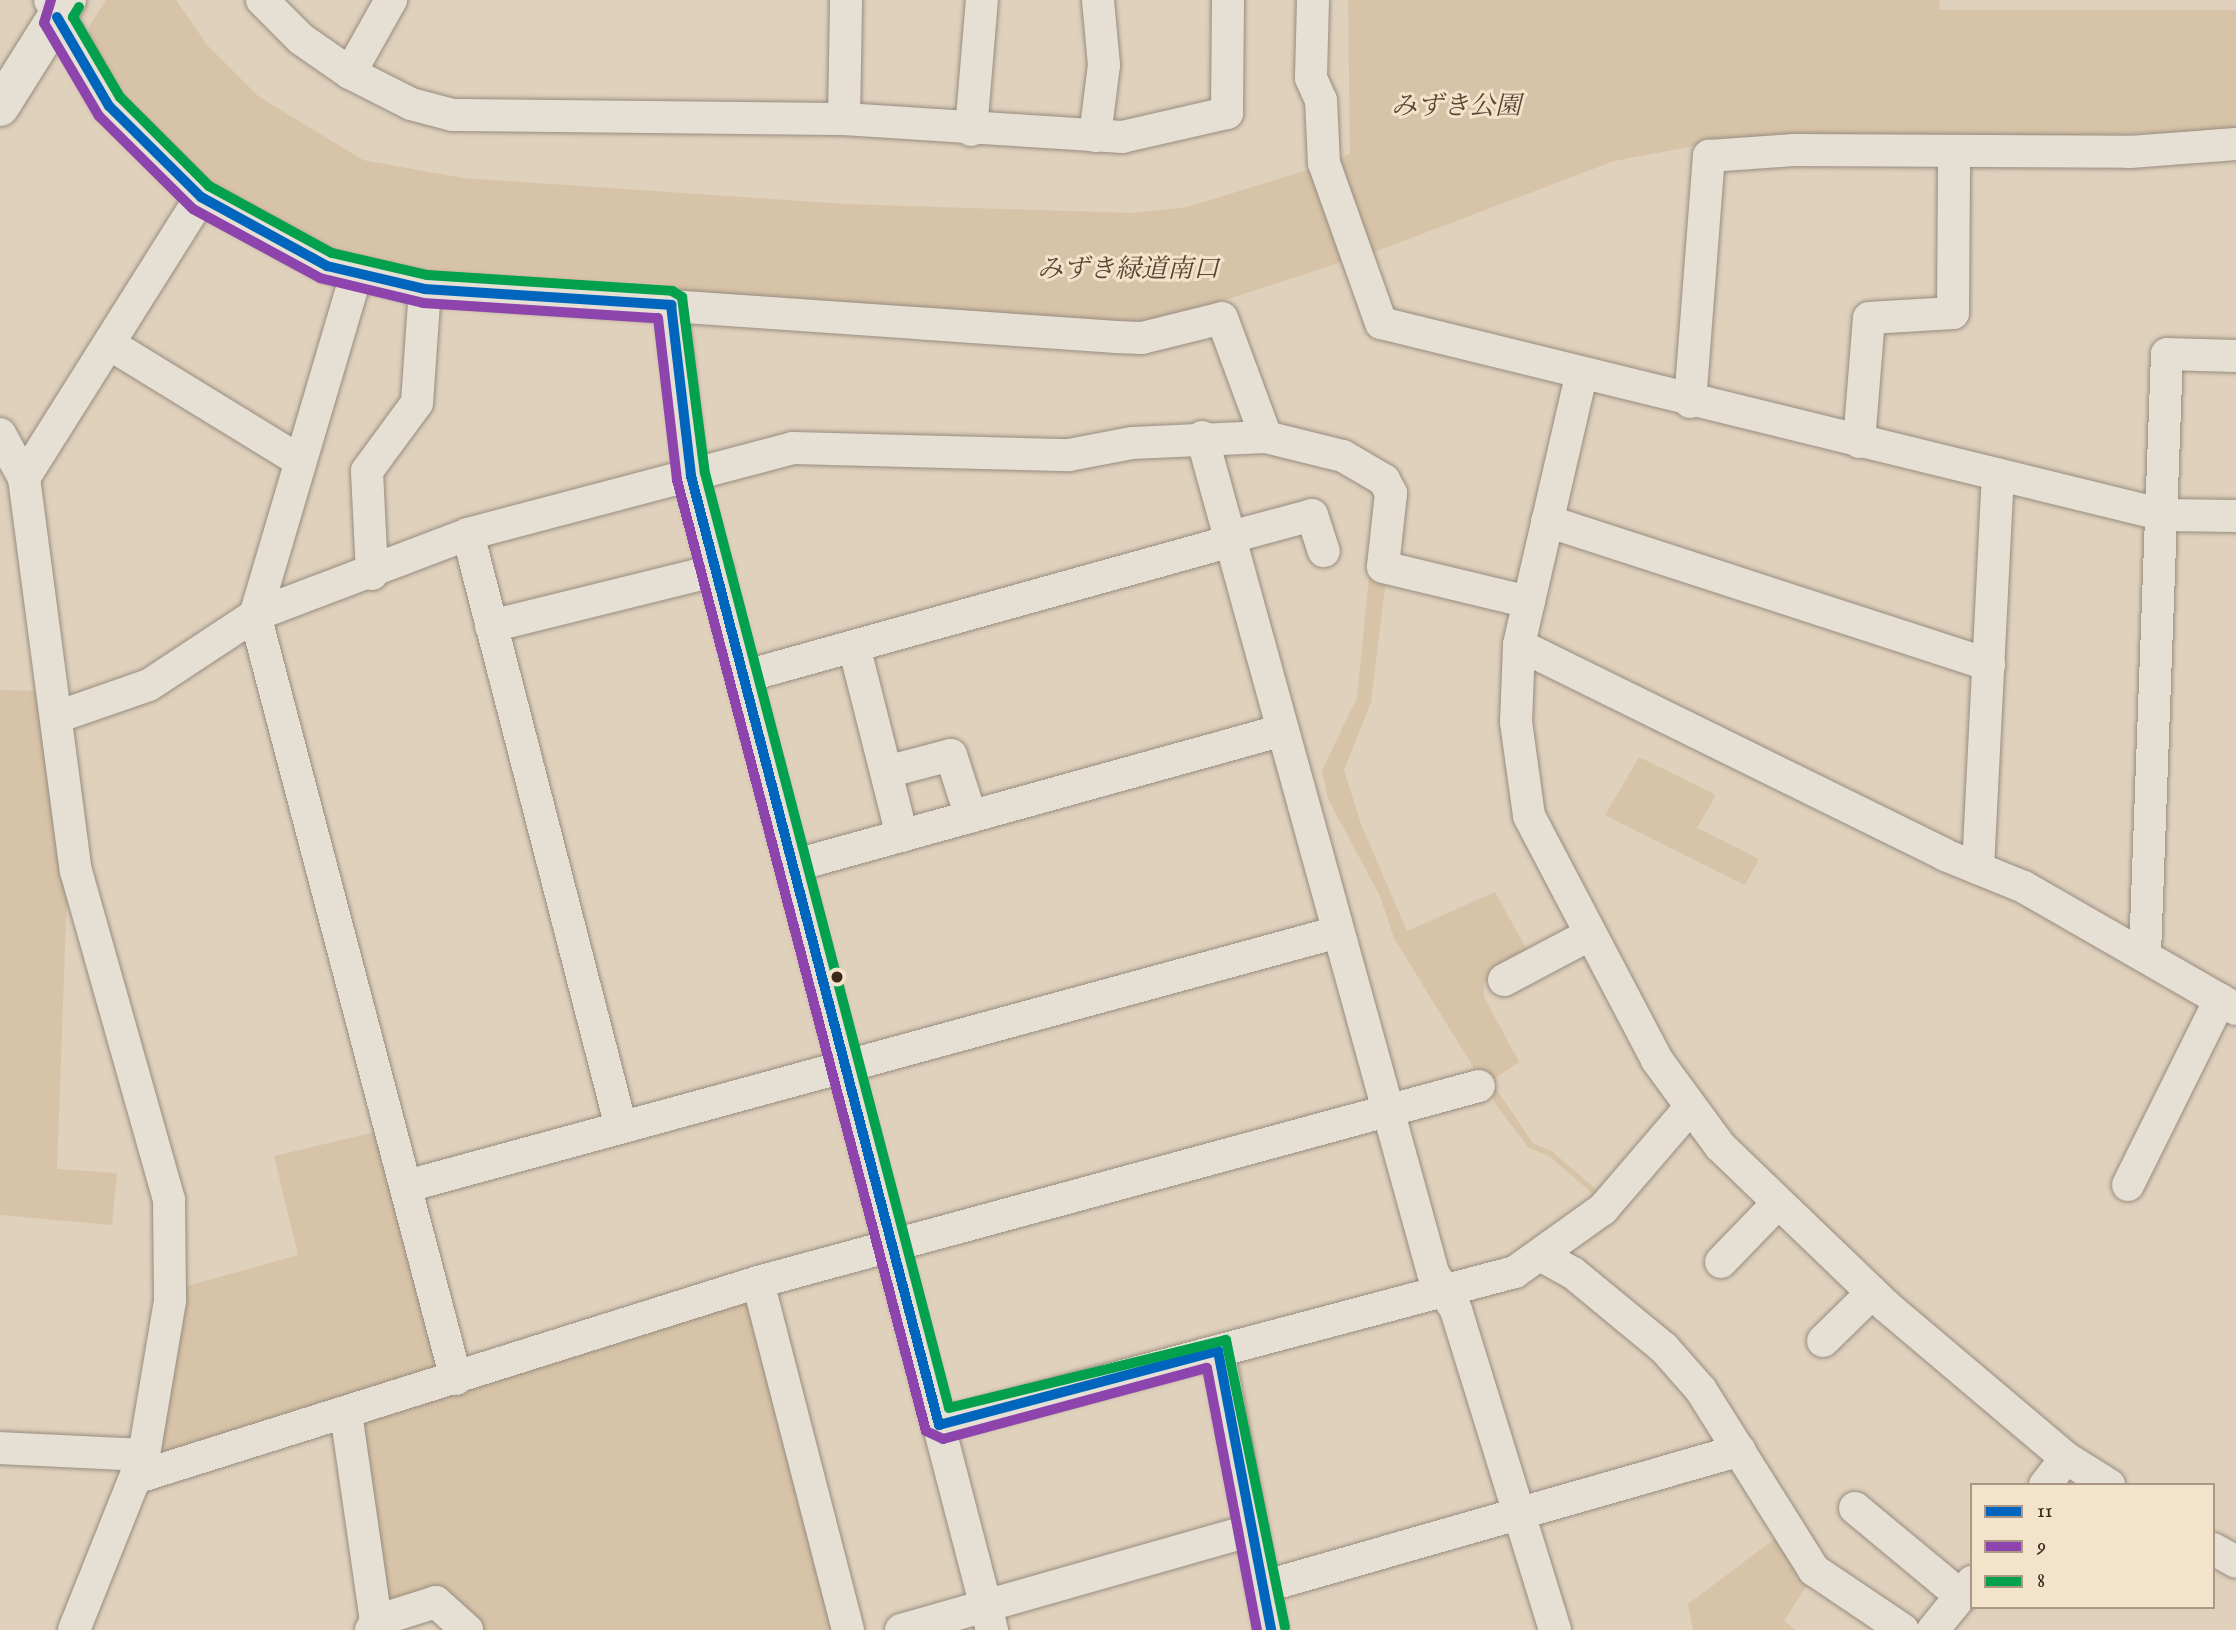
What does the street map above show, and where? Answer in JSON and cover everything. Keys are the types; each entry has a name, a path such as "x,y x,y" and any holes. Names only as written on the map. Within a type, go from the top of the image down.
{"street":[{"path":"262,0 301,39 350,73 411,104 474,118 844,119 971,130 1122,137 1227,113 1228,0"},
{"path":"350,73 391,0"},
{"path":"844,119 846,0"},
{"path":"971,130 982,0"},
{"path":"1095,136 1104,65 1098,0"},
{"path":"1313,0 1311,78 1321,100 1324,163 1381,323 1581,376 2164,515 2236,516"},
{"path":"0,107 58,6"},
{"path":"58,6 109,106 201,197 327,265 356,275 425,289 1142,338 1222,318 1266,437"},
{"path":"1690,402 1709,156 1794,150 1954,152 2236,144"},
{"path":"1859,442 1869,318 1953,313 1954,152"},
{"path":"24,478 111,345 201,197"},
{"path":"356,275 255,615 456,1379"},
{"path":"372,574 367,471 417,403 425,289"},
{"path":"671,304 691,476 796,865 890,1245 988,1617"},
{"path":"111,345 299,460"},
{"path":"2145,954 2164,515 2167,354 2236,356"},
{"path":"1581,376 1519,645 1516,722 1529,816 1591,934 1689,1109 1778,1203 1872,1293 2066,1458 2106,1483"},
{"path":"0,434 24,478 76,871 169,1200 170,1301 141,1466 74,1630"},
{"path":"1202,437 1228,540 1433,1273 1457,1310 1555,1630"},
{"path":"57,718 149,684 255,615 372,574 468,534 793,448 1069,455 1202,437 1266,437 1342,456 1384,480 1391,493 1383,567 1529,602"},
{"path":"1978,867 1998,475"},
{"path":"746,676 1312,515 1324,551"},
{"path":"1546,521 1989,665"},
{"path":"468,534 621,1127"},
{"path":"491,626 717,570"},
{"path":"1519,645 1978,867 2145,954 2228,1005 2128,1185"},
{"path":"854,646 902,836"},
{"path":"796,865 1283,730"},
{"path":"886,772 951,755 971,817"},
{"path":"407,1186 1338,932"},
{"path":"1504,980 1591,934"},
{"path":"0,1448 141,1466 346,1413 758,1282 1479,1086"},
{"path":"939,1425 1515,1272 1542,1256 1604,1209 1689,1109"},
{"path":"1721,1262 1778,1203"},
{"path":"1542,1256 1573,1273 1664,1348 1740,1450 1814,1570 1903,1630"},
{"path":"758,1282 848,1630"},
{"path":"1823,1341 1872,1293"},
{"path":"1217,1351 1271,1630"},
{"path":"346,1413 374,1625 436,1602 467,1630"},
{"path":"1263,1587 1740,1450"},
{"path":"2047,1483 2066,1458"},
{"path":"1855,1508 1966,1589 1933,1630"},
{"path":"901,1630 988,1617 1251,1530"},
{"path":"2215,1550 2236,1562"}],"green space":[{"name":"みずき緑道南口","path":"106,0 176,0 208,46 258,96 363,160 463,178 845,204 1133,213 1187,207 1311,169 1345,261 1145,326 432,278 333,254 215,189 120,98 89,40 89,27"},
{"name":"みずき公園","path":"1348,0 1939,0 1940,10 2236,10 2236,131 1699,145 1614,161 1369,254 1335,160 1350,154"},
{"path":"1369,577 1386,580 1371,702 1344,770 1361,824 1407,931 1495,892 1531,957 1484,982 1484,997 1519,1062 1491,1081 1533,1143 1553,1152 1604,1196 1600,1200 1550,1157 1528,1147 1497,1106 1394,938 1380,896 1328,799 1322,770 1357,698"},
{"path":"0,690 46,691 67,894 57,1169 117,1173 112,1225 0,1215"},
{"path":"1639,757 1716,795 1697,828 1759,859 1745,885 1605,815"},
{"path":"379,1131 438,1360 431,1373 165,1456 156,1448 180,1288 298,1255 274,1156"},
{"path":"745,1299 756,1305 839,1630 479,1630 387,1596 363,1428 370,1418"},
{"path":"1781,1534 1812,1577 1784,1621 1796,1630 1693,1630 1688,1604"}],"transit line":[{"name":"9","path":"51,0 44,23 99,116 193,209 320,278 423,303 658,318 677,480 926,1431 943,1439 1207,1368 1257,1630"},
{"name":"8","path":"79,7 73,17 120,97 209,186 332,253 427,275 672,291 682,297 705,473 949,1408 1226,1340 1285,1627"},
{"name":"11","path":"57,17 109,106 201,197 327,266 425,289 671,305"},
{"name":"11","path":"671,305 691,476 939,1425"},
{"name":"11","path":"1218,1351 1271,1630"},
{"name":"11","path":"939,1425 1218,1351"}]}
